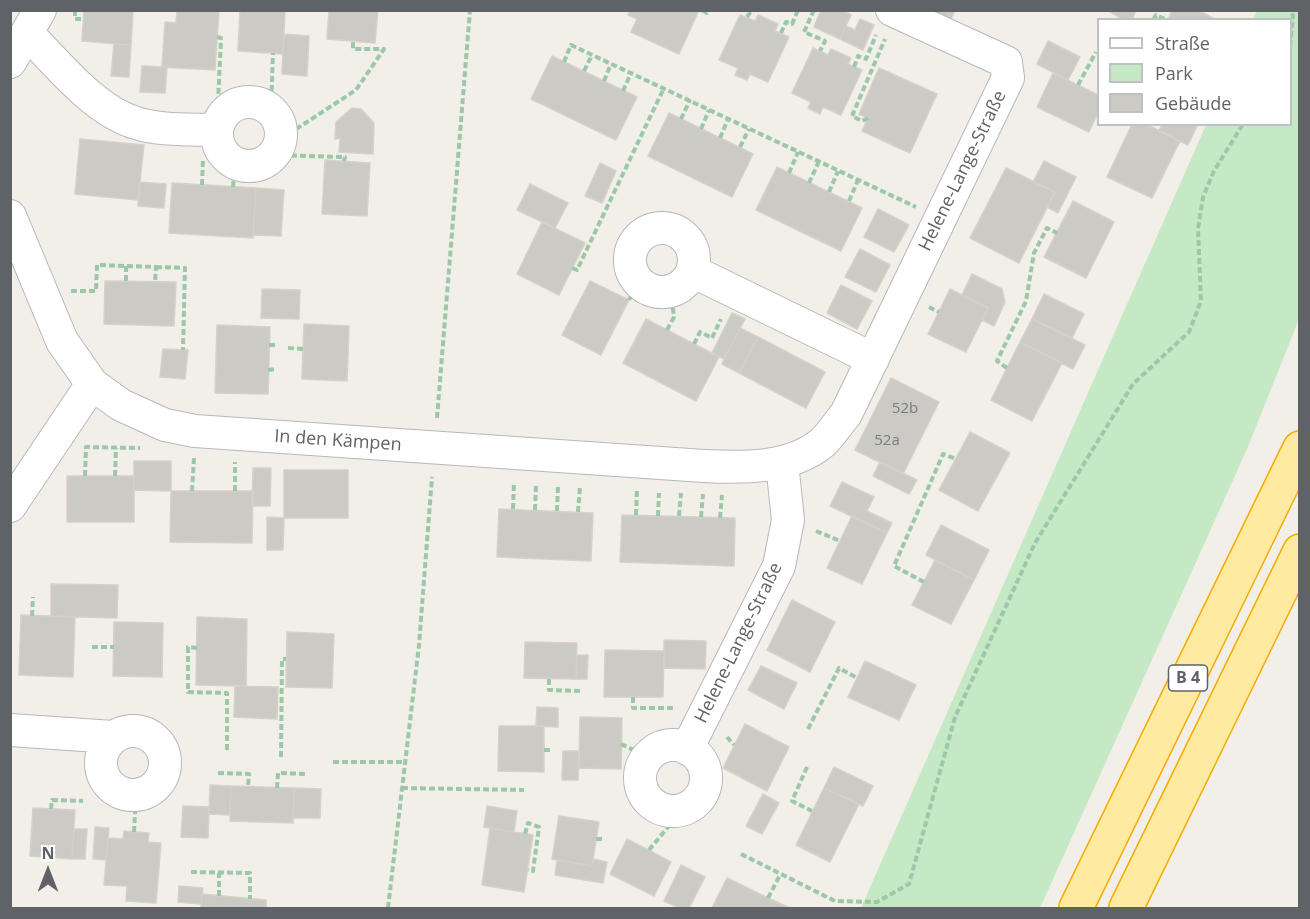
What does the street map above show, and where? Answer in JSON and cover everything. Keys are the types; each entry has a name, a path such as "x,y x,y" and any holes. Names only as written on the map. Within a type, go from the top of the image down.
{"highway":[{"name":"B 4","path":"1076,909 1299,448"},
{"name":"B 4","path":"1126,909 1299,551"}],"street":[{"name":"Helene-Lange-Straße","path":"687,749 778,566 788,520 782,463 810,451 823,442 846,414 1008,78 1006,62 889,18"},
{"path":"10,62 34,22 78,84 118,116 135,123 157,127 216,130"},
{"path":"255,101 271,109 280,125 277,147 255,166 234,175 218,144 216,130 223,114 237,103 255,101"},
{"name":"In den Kämpen","path":"10,216 62,341 92,384 121,405 159,423 195,431 723,467 782,463"},
{"path":"682,281 694,253 685,237 670,228 652,229 638,239 630,252 634,291 653,291 682,281 735,291 873,359"},
{"path":"10,506 92,384"},
{"path":"10,730 113,737"},
{"path":"138,731 150,735 159,744 164,753 165,762 160,781 146,793 136,795 118,792 105,780 100,763 106,744 113,737 125,732 138,731"},
{"path":"676,746 687,749 698,758 704,767 706,779 700,797 692,805 682,810 668,811 657,807 646,797 641,787 642,767 634,750 676,746"}],"path":[{"path":"75,10 75,19 83,19"},
{"path":"388,909 419,645 470,10"},
{"path":"702,10 707,13 709,10"},
{"path":"747,17 752,10"},
{"path":"781,33 786,22 792,24 798,10"},
{"path":"814,10 804,32 825,41 820,51"},
{"path":"1291,10 1292,26"},
{"path":"854,67 858,56 866,59 889,18"},
{"path":"868,118 862,121 852,116 889,18"},
{"path":"216,130 221,38 217,37"},
{"path":"277,147 356,90 384,49 353,49 353,41"},
{"path":"564,62 571,45 941,219"},
{"path":"1078,85 1096,52"},
{"path":"271,109 273,53"},
{"path":"584,71 592,55"},
{"path":"603,81 611,64"},
{"path":"623,91 631,73"},
{"path":"572,268 577,270 664,88"},
{"path":"681,119 690,100"},
{"path":"701,129 709,110"},
{"path":"720,138 728,119"},
{"path":"741,854 835,901 877,902 909,884 955,717 1035,543 1133,384 1189,332 1201,301 1198,229 1203,197 1214,171 1242,126"},
{"path":"740,147 749,129"},
{"path":"277,147 345,157 344,161"},
{"path":"789,173 798,152"},
{"path":"809,183 819,161"},
{"path":"829,192 838,170"},
{"path":"849,201 858,180"},
{"path":"1007,368 997,361 1026,301 1034,253 1047,228 1057,233"},
{"path":"40,290 96,291 97,265 185,268 183,350"},
{"path":"126,266 126,281"},
{"path":"155,282 156,267"},
{"path":"667,330 674,317 682,281"},
{"path":"694,344 700,332 712,338 735,291"},
{"path":"269,345 276,345"},
{"path":"288,348 304,349"},
{"path":"268,370 275,369"},
{"path":"85,476 86,447 144,448"},
{"path":"115,476 116,448"},
{"path":"924,582 894,566 943,454 956,459"},
{"path":"32,616 33,597"},
{"path":"92,647 114,647"},
{"path":"197,648 189,647 188,692 227,693 227,753"},
{"path":"281,758 282,659 286,658"},
{"path":"808,729 839,668 857,678"},
{"path":"549,679 549,690 582,691"},
{"path":"633,697 633,708 683,708"},
{"path":"544,750 551,750"},
{"path":"333,762 405,762"},
{"path":"807,767 792,801 812,812"},
{"path":"218,772 249,774 248,787"},
{"path":"277,788 278,773 307,774"},
{"path":"402,788 524,790"},
{"path":"134,832 136,795"},
{"path":"51,809 52,800 83,801"},
{"path":"649,850 682,810"},
{"path":"525,834 528,823 539,827 533,870 528,870"},
{"path":"596,839 603,839"},
{"path":"191,872 250,873 250,899"},
{"path":"219,872 219,896"},
{"path":"768,898 780,875"}],"green space":[{"path":"1257,10 1299,11 1299,319 1247,449 1040,908 861,908 1206,126 1292,126 1292,18 1253,18"}],"building":[{"path":"84,10 133,10 131,45 82,41"},
{"path":"177,10 219,10 215,70 162,67 165,22 176,23"},
{"path":"240,10 285,10 283,54 238,51"},
{"path":"329,10 378,10 375,43 327,39"},
{"path":"630,10 699,10 679,54 631,32 637,19 628,15"},
{"path":"821,10 842,10 851,15 840,39 814,27"},
{"path":"934,10 955,10 948,26 931,18"},
{"path":"1107,10 1136,10 1133,18 1121,18"},
{"path":"1172,10 1198,10 1212,18 1169,18"},
{"path":"740,15 755,21 758,15 778,24 775,31 789,37 768,82 750,74 747,80 735,75 738,68 719,60"},
{"path":"860,19 874,25 863,50 840,39 846,26 855,30"},
{"path":"284,34 309,36 307,76 282,74"},
{"path":"1048,41 1080,57 1068,80 1037,64"},
{"path":"114,44 131,45 129,77 111,76"},
{"path":"813,48 828,55 831,49 851,58 848,64 862,70 841,115 823,107 820,114 808,108 811,102 792,93"},
{"path":"552,56 637,97 616,140 531,99"},
{"path":"142,66 167,67 165,93 140,92"},
{"path":"879,68 937,94 910,153 862,131 868,118 859,114"},
{"path":"1053,73 1097,95 1097,115 1089,132 1037,107"},
{"path":"352,108 361,109 374,123 373,154 339,152 340,138 335,139 336,122"},
{"path":"669,113 753,154 732,197 648,156"},
{"path":"1131,126 1150,126 1180,141 1152,198 1107,177"},
{"path":"1161,126 1197,126 1188,145 1159,131"},
{"path":"80,139 144,145 138,200 75,194"},
{"path":"325,160 370,163 367,216 322,214"},
{"path":"1044,161 1076,177 1058,213 1047,207 1055,192 1033,182"},
{"path":"600,163 616,171 602,203 585,196"},
{"path":"777,167 862,208 841,251 756,210"},
{"path":"1006,168 1055,192 1019,263 970,238"},
{"path":"140,182 166,184 164,208 138,206"},
{"path":"172,183 256,188 253,238 169,233"},
{"path":"530,184 568,203 555,228 517,210"},
{"path":"256,188 284,190 281,236 253,235"},
{"path":"1073,201 1114,222 1086,278 1044,257"},
{"path":"878,209 909,225 894,252 864,237"},
{"path":"542,222 585,243 559,295 517,274"},
{"path":"860,249 890,265 876,292 845,277"},
{"path":"972,274 1002,289 1005,302 994,326 982,320 988,308 962,295"},
{"path":"105,281 176,282 174,326 104,324"},
{"path":"590,281 629,300 601,355 562,335"},
{"path":"841,285 872,301 857,329 827,313"},
{"path":"262,289 300,290 299,319 261,318"},
{"path":"950,289 988,308 966,352 928,334"},
{"path":"1044,294 1084,314 1072,338 1032,319"},
{"path":"732,313 745,319 724,359 712,353"},
{"path":"646,319 719,357 696,401 623,363"},
{"path":"1032,319 1085,345 1073,369 1020,342"},
{"path":"304,324 349,326 347,381 302,379"},
{"path":"217,325 270,327 268,394 215,393"},
{"path":"740,328 758,337 739,373 722,364"},
{"path":"758,337 825,372 806,408 739,373"},
{"path":"1020,342 1062,363 1032,421 991,400"},
{"path":"163,349 188,350 185,379 160,377"},
{"path":"891,378 939,402 903,474 855,450"},
{"path":"970,432 1010,453 978,511 939,490"},
{"path":"134,461 171,461 171,491 134,490"},
{"path":"880,462 917,480 909,494 873,476"},
{"path":"253,468 271,468 270,506 252,506"},
{"path":"284,470 348,470 348,518 284,518"},
{"path":"67,476 134,476 134,522 67,522"},
{"path":"842,482 874,497 867,511 892,523 887,533 830,506"},
{"path":"171,491 253,491 252,543 170,542"},
{"path":"499,509 593,513 591,561 497,557"},
{"path":"622,515 735,518 734,566 620,562"},
{"path":"852,516 887,533 862,584 827,568"},
{"path":"267,517 284,518 283,550 267,550"},
{"path":"941,525 989,550 974,580 926,555"},
{"path":"935,560 974,580 951,624 912,605"},
{"path":"51,584 118,585 117,618 51,616"},
{"path":"792,600 835,622 810,672 767,650"},
{"path":"21,615 75,617 73,677 19,675"},
{"path":"197,617 247,619 246,686 196,685"},
{"path":"114,622 163,623 162,677 113,676"},
{"path":"287,632 334,634 332,688 286,687"},
{"path":"664,640 706,641 705,669 664,668"},
{"path":"525,642 577,643 576,679 524,678"},
{"path":"605,650 664,651 663,697 604,697"},
{"path":"577,655 588,655 587,679 576,679"},
{"path":"865,661 916,685 899,720 848,697"},
{"path":"761,666 797,683 784,709 748,690"},
{"path":"235,686 278,687 277,719 234,717"},
{"path":"537,707 558,708 558,727 536,726"},
{"path":"580,717 622,718 621,769 579,768"},
{"path":"745,724 789,747 767,791 723,768"},
{"path":"499,726 544,726 544,772 498,771"},
{"path":"563,751 579,751 578,780 562,780"},
{"path":"834,767 873,786 863,806 824,788"},
{"path":"210,785 231,786 230,815 209,814"},
{"path":"231,786 294,788 293,823 230,821"},
{"path":"294,788 321,789 320,818 293,818"},
{"path":"824,788 859,804 830,862 796,845"},
{"path":"763,794 779,803 762,834 746,826"},
{"path":"183,806 209,807 208,838 181,837"},
{"path":"487,806 517,811 514,832 484,827"},
{"path":"33,808 75,810 72,859 30,856"},
{"path":"559,816 599,822 592,866 552,859"},
{"path":"95,827 109,828 106,860 93,859"},
{"path":"490,828 533,835 524,892 482,885"},
{"path":"74,829 87,829 85,859 72,859"},
{"path":"124,831 149,833 148,842 161,843 156,903 126,901 127,886 104,885 108,838 123,839"},
{"path":"627,839 671,862 654,896 610,874"},
{"path":"593,859 607,862 603,883 555,875 557,860 592,866"},
{"path":"681,865 705,877 689,908 680,908 664,901"},
{"path":"727,878 768,898 790,908 712,908"},
{"path":"179,886 203,888 201,904 178,902"},
{"path":"202,894 266,900 266,908 201,908"}]}
